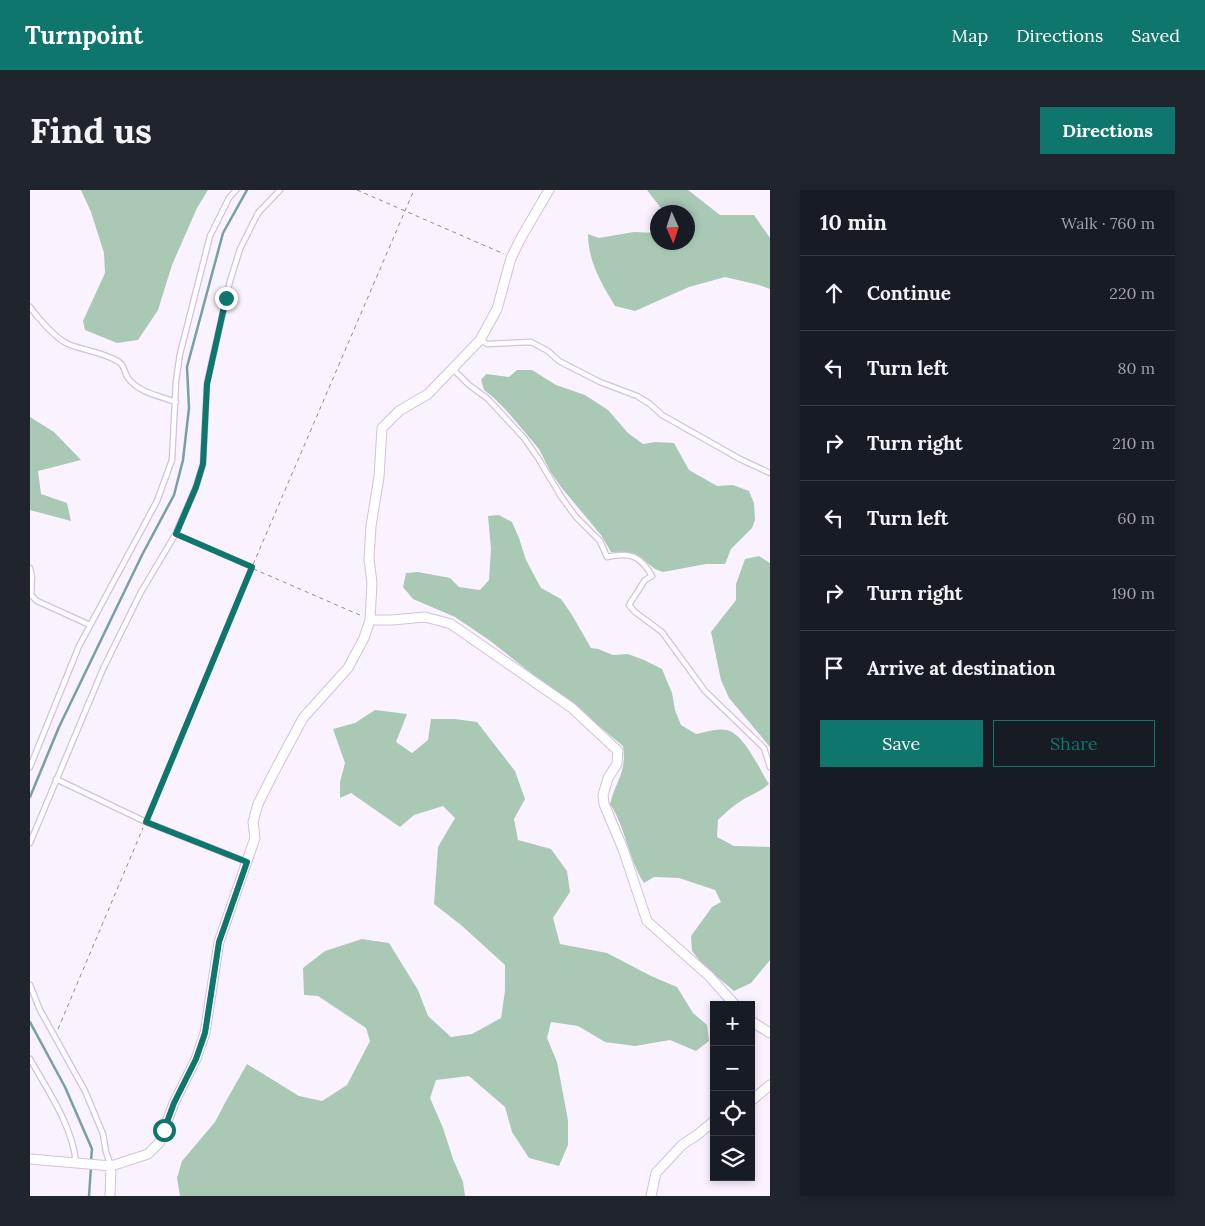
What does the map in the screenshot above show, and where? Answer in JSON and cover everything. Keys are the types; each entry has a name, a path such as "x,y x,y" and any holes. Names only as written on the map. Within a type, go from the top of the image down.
{"street":[{"path":"30,1158 108,1166 148,1154 159,1143 174,1103 196,1059 205,1033 219,942 255,838 253,822 258,804 303,718 348,668 364,638 370,620 372,583 369,559 371,526 379,477 382,428 398,411 428,394 480,340 496,309 511,258 549,190"},
{"path":"370,620 425,617 451,624 572,708 618,751 617,764 608,778 603,795 604,804 623,849 647,921 709,976 731,1001"},
{"path":"755,1023 770,1033"},
{"path":"755,1097 770,1084"},
{"path":"651,1196 656,1173 682,1145 710,1124"},
{"path":"108,1166 110,1196"}],"lane":[{"path":"30,767 79,646 157,501 172,460 176,381 180,354 210,236 236,190"},
{"path":"30,843 103,669 141,592 176,534 196,487 203,464 207,384 216,339 237,257 258,214 280,190"},
{"path":"30,307 38,318 67,344 97,352 116,360 123,365 128,377 136,386 146,392 176,402"},
{"path":"480,340 487,344 531,342 548,351 559,361 600,382 637,396 662,415 740,459 770,473"},
{"path":"453,369 469,385 488,399 524,438 576,517 600,541 607,557 630,555 636,557 647,567 652,576 645,580 629,605 662,632 705,691 764,748 770,767"},
{"path":"30,568 32,577 31,595 36,601 90,625"},
{"path":"56,780 146,822 247,862"},
{"path":"30,985 40,1010 85,1091 103,1134 108,1166"},
{"path":"30,1059 61,1114 80,1163"}],"path":[{"path":"356,190 511,258"},
{"path":"55,1037 252,567 414,190"},
{"path":"176,534 370,620"}],"green space":[{"path":"81,190 208,190 197,208 172,265 158,310 138,340 117,343 85,330 83,321 105,273 104,253 91,212"},
{"path":"647,190 688,190 720,215 754,215 770,238 770,289 725,277 689,287 635,311 615,306 600,280 593,263 588,234 599,238 634,232 650,233 650,250 695,250 695,205 659,205"},
{"path":"517,370 532,370 556,385 585,395 608,410 628,433 643,444 655,442 674,443 689,470 717,486 733,485 749,491 754,503 755,520 752,528 731,549 725,564 706,564 663,572 655,569 637,555 626,552 611,552 601,535 561,487 550,471 539,449 506,410 484,390 481,380 486,374 509,377"},
{"path":"30,417 54,432 81,460 38,471 41,494 67,503 71,521 30,510"},
{"path":"499,515 512,522 526,560 541,588 561,599 591,648 613,655 628,654 662,669 672,693 675,710 681,725 696,734 711,730 727,730 734,733 746,745 769,784 727,811 718,820 717,837 734,846 770,847 770,960 751,983 734,991 703,965 692,951 691,936 712,907 721,902 715,890 679,878 654,877 644,883 634,863 620,823 610,804 624,763 623,746 489,640 455,617 413,599 403,587 406,573 418,572 450,578 459,587 480,590 489,580 491,549 488,516"},
{"path":"759,556 770,563 770,747 729,698 721,680 711,632 736,600 736,584 745,559"},
{"path":"375,710 407,714 396,742 412,753 428,740 431,719 455,719 477,722 515,771 525,799 514,819 518,840 551,849 567,871 570,892 553,918 560,944 607,953 677,987 693,1013 707,1025 709,1041 696,1051 670,1040 635,1046 605,1042 578,1026 551,1022 547,1038 557,1062 568,1120 568,1145 559,1166 529,1158 512,1132 505,1107 469,1076 436,1080 430,1098 463,1182 465,1196 180,1196 177,1178 182,1161 215,1122 247,1064 299,1096 322,1101 347,1085 370,1041 366,1028 318,996 304,995 303,968 325,951 362,939 389,943 418,990 428,1016 451,1037 472,1034 501,1018 505,991 505,965 461,925 434,904 438,847 455,818 443,806 414,815 400,827 351,793 340,798 340,782 345,763 333,729 355,723"}],"waterway":[{"path":"30,797 59,727 142,555 174,495 183,460 189,408 187,367 223,233 247,190"},
{"path":"30,1022 65,1087 92,1149 91,1161"},
{"path":"89,1196 91,1167"}],"route":[{"path":"164,1130 174,1103 196,1059 205,1033 216,973 219,942 247,862 146,822 252,567 176,534 196,487 203,464 207,384 226,298"}]}
